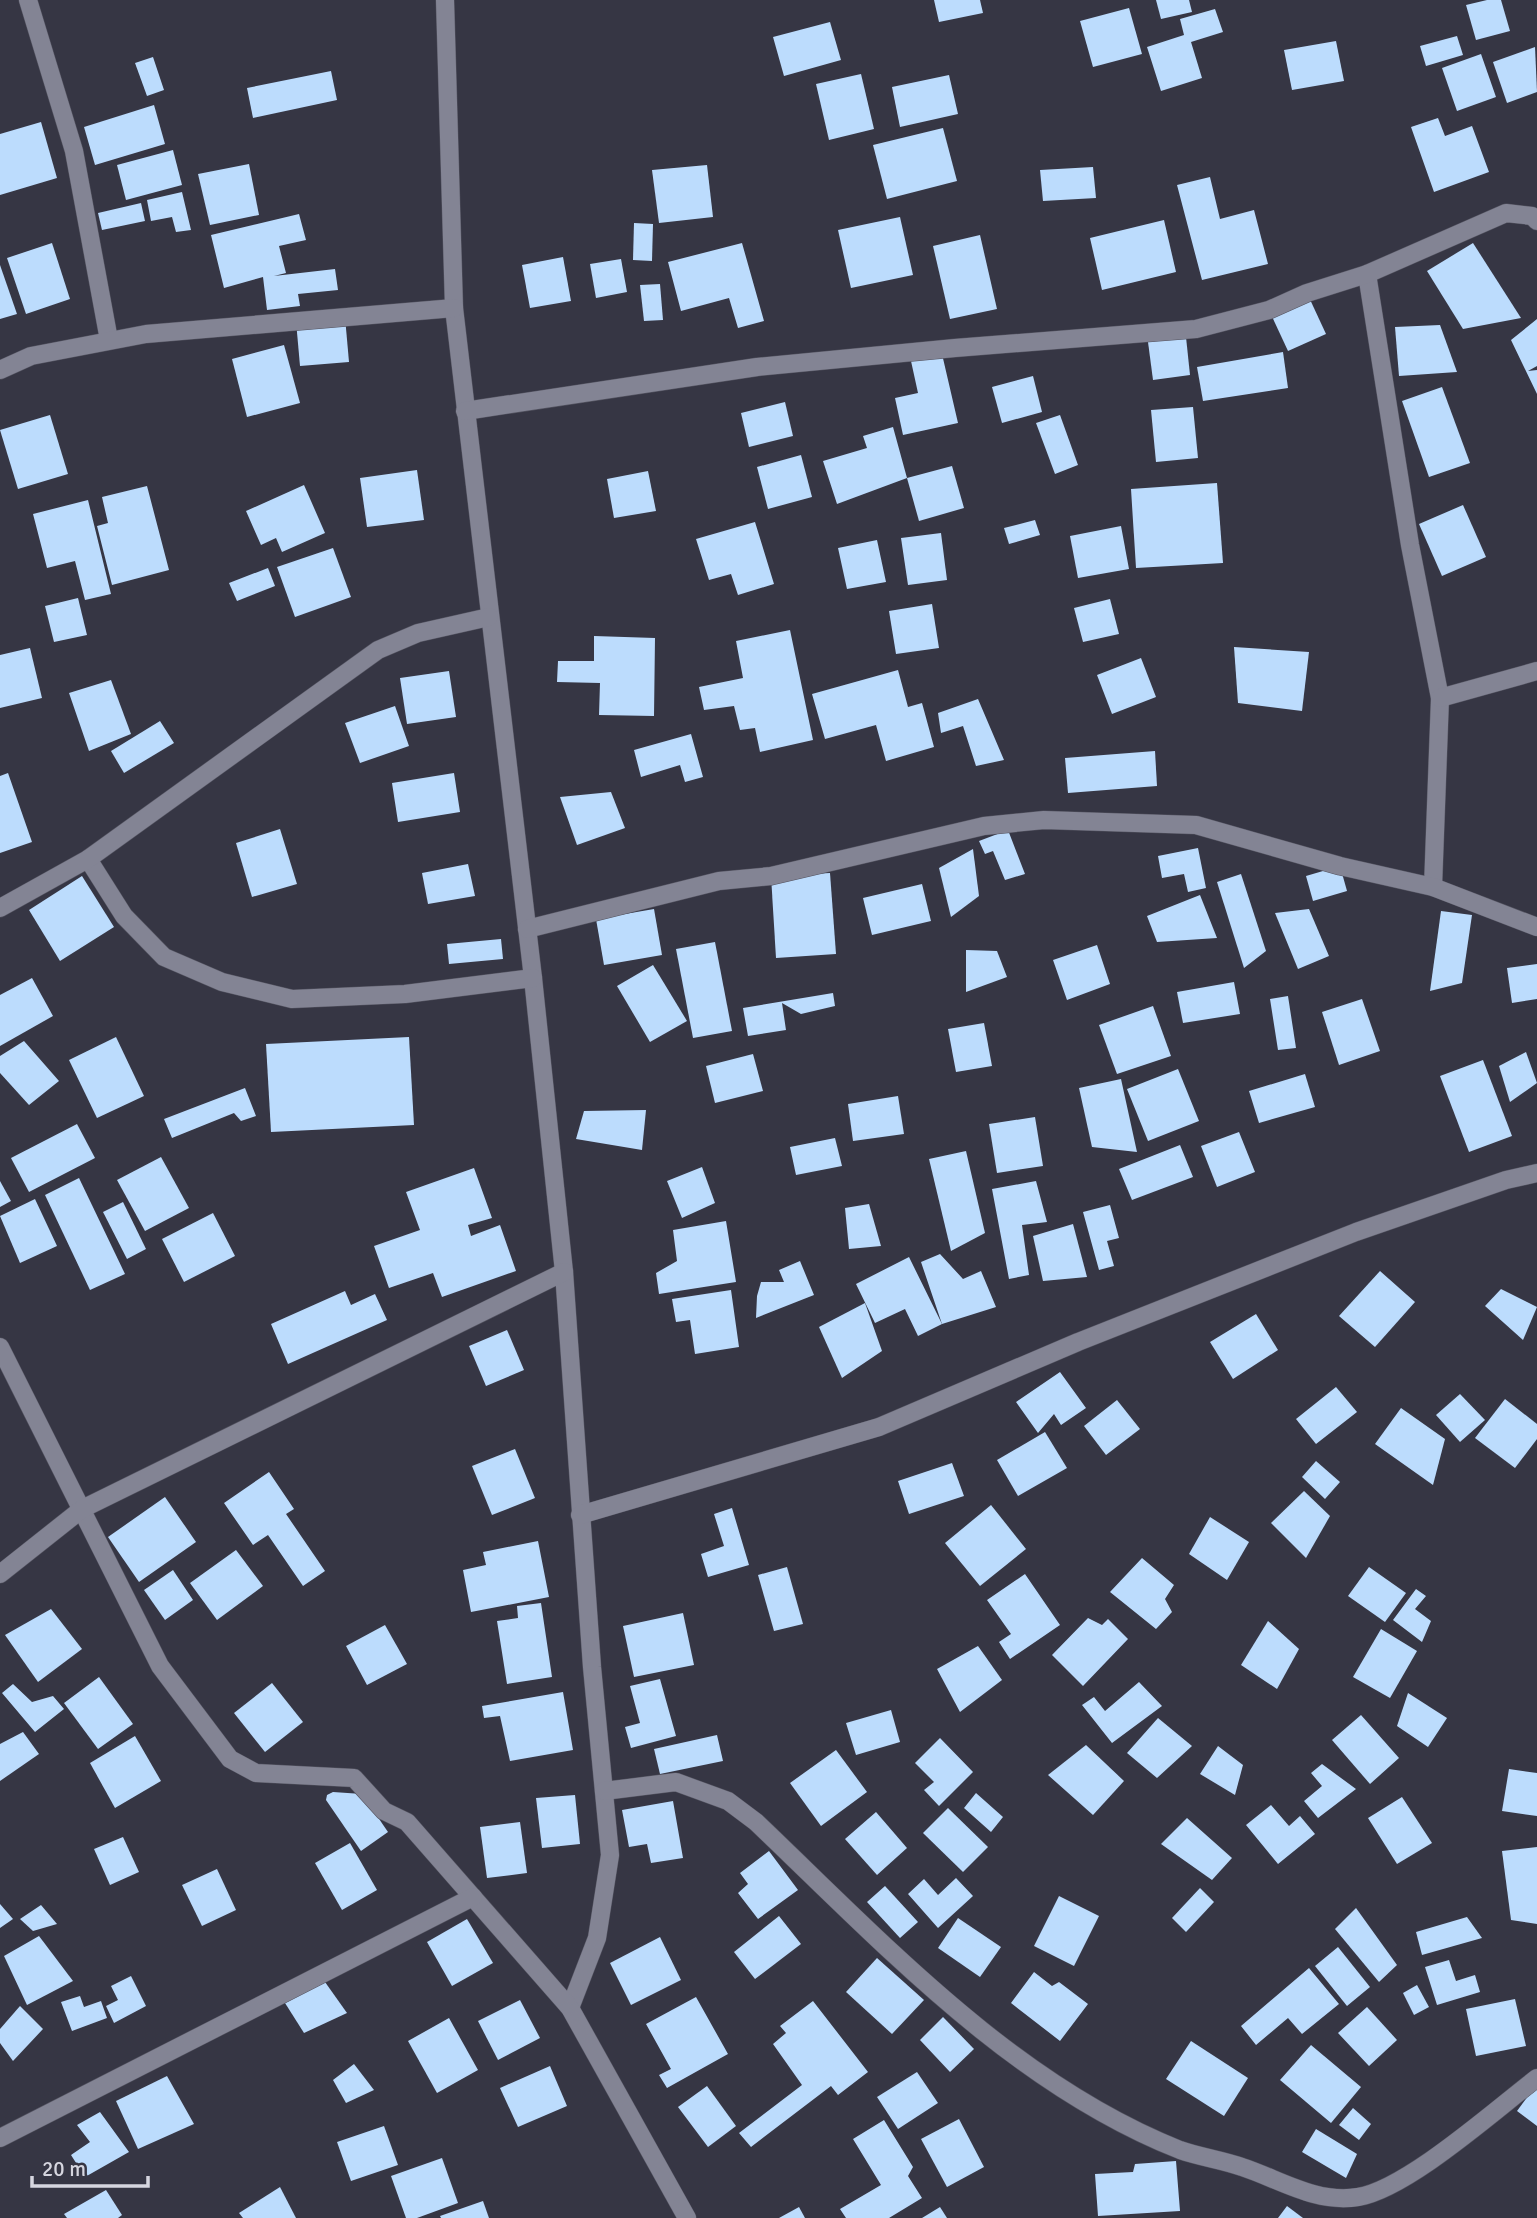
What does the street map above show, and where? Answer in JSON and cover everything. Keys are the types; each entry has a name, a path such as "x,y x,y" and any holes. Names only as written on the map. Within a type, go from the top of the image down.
{"street":[{"path":"28,0 74,150 109,340"},
{"path":"445,0 454,308 533,978 564,1272 580,1515 610,1855 597,1938 570,2008"},
{"path":"465,411 757,367 955,348 1196,330 1269,310 1307,293 1367,274 1506,213 1532,216 1537,221"},
{"path":"1367,274 1410,545 1440,698 1433,887"},
{"path":"0,370 31,356 146,334 454,308"},
{"path":"0,908 89,859 378,650 418,633 489,617"},
{"path":"1440,698 1537,671"},
{"path":"527,929 719,881 771,876 984,826 1044,820 1196,825 1340,866 1433,887 1537,927"},
{"path":"89,859 124,916 164,957 222,982 292,999 405,993 533,978"},
{"path":"580,1515 879,1427 1079,1342 1356,1232 1506,1180 1537,1173"},
{"path":"0,1574 82,1509 564,1272"},
{"path":"0,1347 160,1666 230,1759 256,1773 354,1777 384,1811 407,1822 570,2008 687,2218"},
{"path":"604,1791 676,1782 729,1801 756,1822 967,2020 1052,2080 1112,2116 1181,2150 1243,2167 1313,2195 1358,2197 1402,2180 1537,2078"},
{"path":"0,2138 472,1897"}],"building":[{"path":"934,0 980,0 983,13 939,22"},
{"path":"1156,0 1189,0 1192,12 1161,19"},
{"path":"1501,0 1510,31 1476,40 1466,5"},
{"path":"1129,8 1142,54 1093,67 1080,21"},
{"path":"1215,9 1223,32 1191,42 1202,78 1161,91 1147,47 1184,35 1180,19"},
{"path":"830,22 841,60 784,76 773,37"},
{"path":"1457,36 1463,55 1426,66 1420,46"},
{"path":"1336,41 1344,81 1292,90 1284,50"},
{"path":"1535,47 1537,92 1507,103 1493,62"},
{"path":"1481,54 1496,97 1457,111 1442,68"},
{"path":"153,57 164,90 147,96 135,63"},
{"path":"331,71 337,100 253,118 247,88"},
{"path":"861,74 874,129 829,140 816,84"},
{"path":"949,75 958,114 900,127 892,87"},
{"path":"154,105 165,144 95,165 84,127"},
{"path":"1438,118 1445,136 1472,126 1489,172 1434,192 1411,127"},
{"path":"41,122 57,178 0,195 0,134"},
{"path":"943,128 957,181 887,199 873,145"},
{"path":"173,150 182,185 126,200 117,165"},
{"path":"249,164 259,215 210,225 198,174"},
{"path":"707,165 713,217 659,223 652,170"},
{"path":"1093,167 1096,198 1043,201 1040,170"},
{"path":"1210,177 1220,219 1254,210 1268,264 1202,280 1177,185"},
{"path":"182,192 191,230 176,232 172,217 151,221 147,200"},
{"path":"141,203 145,221 102,230 98,213"},
{"path":"299,214 306,240 279,246 286,273 274,276 335,269 338,290 298,294 300,306 267,310 263,277 224,288 211,235"},
{"path":"900,217 913,275 851,288 838,230"},
{"path":"1164,220 1176,272 1102,290 1090,238"},
{"path":"634,223 653,224 652,261 633,260"},
{"path":"980,235 997,309 950,319 933,246"},
{"path":"52,243 70,299 26,314 7,258"},
{"path":"742,243 764,321 738,328 729,298 681,311 668,262"},
{"path":"1473,243 1521,318 1463,329 1427,271"},
{"path":"563,257 571,301 530,308 522,265"},
{"path":"621,259 627,292 596,298 590,264"},
{"path":"0,265 17,314 0,319"},
{"path":"660,284 663,320 644,321 640,285"},
{"path":"1307,293 1326,334 1288,351 1269,310"},
{"path":"345,317 349,362 300,366 296,321"},
{"path":"1537,319 1537,366 1528,371 1537,370 1537,394 1511,340"},
{"path":"1440,325 1457,372 1399,376 1395,327"},
{"path":"1186,337 1190,375 1153,380 1148,342"},
{"path":"284,345 300,403 247,417 232,359"},
{"path":"1283,352 1288,388 1203,401 1197,367"},
{"path":"942,354 958,423 903,435 895,398 918,393 911,361"},
{"path":"1033,376 1042,412 1002,423 992,387"},
{"path":"1442,387 1470,463 1429,477 1402,401"},
{"path":"785,402 793,436 749,447 741,413"},
{"path":"1193,407 1198,458 1156,462 1151,410"},
{"path":"50,415 68,474 18,489 0,430"},
{"path":"1060,415 1078,465 1055,474 1036,423"},
{"path":"893,427 907,478 837,504 823,461 867,448 863,436"},
{"path":"801,455 812,497 768,509 757,467"},
{"path":"952,466 964,508 919,521 907,478"},
{"path":"417,470 424,520 367,527 360,478"},
{"path":"648,471 656,511 614,518 607,479"},
{"path":"1217,483 1223,563 1136,568 1131,489"},
{"path":"304,485 325,533 282,552 276,538 261,545 246,511"},
{"path":"147,486 169,570 112,585 97,526 108,523 102,497"},
{"path":"88,500 111,594 85,600 75,561 47,568 33,514"},
{"path":"1463,505 1486,557 1442,576 1419,524"},
{"path":"1035,520 1040,535 1009,544 1004,528"},
{"path":"755,522 774,584 738,595 731,574 709,580 696,539"},
{"path":"1121,526 1129,569 1078,578 1070,536"},
{"path":"941,533 947,580 908,585 901,538"},
{"path":"877,540 886,582 847,589 838,548"},
{"path":"333,548 351,597 295,617 277,567"},
{"path":"268,568 275,586 237,601 229,583"},
{"path":"78,598 87,635 54,642 45,606"},
{"path":"1110,599 1119,634 1083,642 1074,608"},
{"path":"932,604 939,648 896,654 889,611"},
{"path":"790,630 813,740 760,752 755,728 740,730 734,706 704,710 699,687 743,678 736,641"},
{"path":"594,636 655,638 654,716 599,715 600,683 557,682 558,661 594,661"},
{"path":"1234,647 1309,652 1302,711 1238,703"},
{"path":"30,648 42,698 0,708 0,655"},
{"path":"1141,658 1156,697 1112,714 1097,675"},
{"path":"898,670 908,707 922,703 934,747 886,761 876,725 825,739 812,694"},
{"path":"449,671 456,717 407,724 400,678"},
{"path":"111,680 131,734 89,751 69,693"},
{"path":"978,699 1004,760 976,766 963,726 941,733 938,713"},
{"path":"395,706 409,746 360,763 345,723"},
{"path":"160,721 174,743 124,773 111,751"},
{"path":"691,734 703,777 685,782 680,765 641,777 634,750"},
{"path":"1155,751 1157,786 1068,793 1065,758"},
{"path":"8,773 32,842 0,853 0,776"},
{"path":"454,773 460,812 398,822 392,783"},
{"path":"611,792 625,828 577,845 560,797"},
{"path":"280,829 297,884 252,897 236,843"},
{"path":"1008,830 1025,874 1005,880 993,851 985,854 979,841"},
{"path":"1198,848 1206,888 1188,892 1184,874 1162,878 1158,856"},
{"path":"973,849 979,896 951,917 939,868"},
{"path":"468,864 475,896 428,904 422,873"},
{"path":"1340,866 1347,891 1313,901 1306,876"},
{"path":"830,873 836,954 776,958 771,876"},
{"path":"1241,874 1266,951 1244,968 1217,882"},
{"path":"82,876 114,927 60,961 29,910"},
{"path":"922,884 931,921 872,935 863,898"},
{"path":"1200,895 1217,938 1157,942 1147,916"},
{"path":"654,909 662,955 604,965 596,919"},
{"path":"1309,909 1329,956 1298,969 1275,913"},
{"path":"1441,911 1472,915 1462,983 1430,991"},
{"path":"501,939 503,959 449,964 447,944"},
{"path":"715,942 732,1031 693,1038 676,949"},
{"path":"1097,945 1110,984 1067,1000 1053,960"},
{"path":"966,950 997,951 1007,977 966,992"},
{"path":"1537,964 1537,999 1512,1003 1507,968"},
{"path":"653,965 687,1021 650,1042 617,986"},
{"path":"32,978 53,1016 0,1046 0,995"},
{"path":"1234,982 1240,1014 1183,1023 1177,992"},
{"path":"833,993 835,1006 801,1014 782,1003 786,1030 748,1036 743,1008"},
{"path":"1288,996 1296,1048 1278,1050 1270,999"},
{"path":"1362,999 1380,1051 1339,1065 1322,1012"},
{"path":"1153,1006 1171,1056 1117,1074 1099,1025"},
{"path":"984,1023 992,1066 956,1072 948,1029"},
{"path":"116,1037 144,1096 97,1118 69,1060"},
{"path":"409,1037 414,1125 271,1132 266,1044"},
{"path":"24,1041 59,1081 29,1105 0,1073 0,1056"},
{"path":"1526,1052 1537,1083 1510,1102 1499,1066"},
{"path":"753,1054 763,1091 715,1103 706,1066"},
{"path":"1483,1060 1512,1136 1469,1152 1440,1076"},
{"path":"1178,1069 1199,1121 1148,1141 1127,1089"},
{"path":"1305,1074 1315,1107 1259,1123 1249,1091"},
{"path":"1121,1079 1137,1152 1092,1147 1079,1088"},
{"path":"245,1088 256,1116 241,1121 234,1113 172,1138 164,1119"},
{"path":"898,1096 904,1134 853,1141 848,1104"},
{"path":"646,1110 642,1150 576,1139 584,1111"},
{"path":"1035,1117 1043,1166 997,1173 989,1124"},
{"path":"77,1124 95,1158 29,1192 11,1158"},
{"path":"1239,1132 1255,1172 1217,1187 1201,1146"},
{"path":"835,1138 842,1166 796,1175 790,1147"},
{"path":"1180,1145 1193,1177 1132,1200 1119,1169"},
{"path":"966,1151 985,1233 951,1251 929,1159"},
{"path":"161,1157 189,1208 145,1231 117,1180"},
{"path":"702,1167 715,1203 682,1218 667,1181"},
{"path":"474,1168 492,1218 468,1225 471,1236 500,1225 516,1271 442,1297 433,1273 389,1288 374,1246 420,1230 406,1192"},
{"path":"79,1178 125,1274 90,1290 45,1195"},
{"path":"0,1181 11,1201 0,1207"},
{"path":"1036,1181 1047,1222 1022,1225 1029,1275 1009,1279 992,1189"},
{"path":"35,1199 57,1246 20,1263 0,1216"},
{"path":"123,1202 146,1249 127,1259 103,1212"},
{"path":"869,1204 881,1246 849,1249 845,1208"},
{"path":"1110,1205 1119,1238 1107,1241 1114,1266 1099,1270 1083,1212"},
{"path":"213,1213 235,1256 184,1282 162,1239"},
{"path":"726,1221 736,1282 659,1294 656,1273 677,1261 673,1230"},
{"path":"1073,1224 1087,1277 1043,1281 1033,1236"},
{"path":"940,1254 963,1279 981,1271 996,1307 942,1324 921,1262"},
{"path":"909,1257 942,1324 918,1336 905,1309 875,1323 856,1284"},
{"path":"800,1261 814,1295 756,1318 761,1282 784,1282 779,1270"},
{"path":"1380,1271 1415,1302 1375,1347 1339,1316"},
{"path":"1501,1289 1537,1307 1523,1340 1485,1306"},
{"path":"731,1290 739,1347 695,1354 690,1320 676,1322 672,1299"},
{"path":"345,1291 351,1305 375,1294 387,1320 288,1364 271,1324"},
{"path":"865,1303 882,1351 842,1378 819,1327"},
{"path":"1256,1314 1278,1350 1233,1379 1210,1342"},
{"path":"507,1330 524,1370 486,1386 469,1346"},
{"path":"1060,1372 1086,1408 1061,1425 1054,1414 1038,1433 1016,1402"},
{"path":"1336,1387 1357,1412 1316,1444 1296,1419"},
{"path":"1460,1394 1485,1420 1460,1442 1436,1415"},
{"path":"1505,1399 1537,1424 1537,1439 1515,1468 1475,1438"},
{"path":"1117,1400 1140,1429 1106,1455 1084,1426"},
{"path":"1401,1408 1445,1439 1433,1485 1375,1444"},
{"path":"1045,1432 1067,1468 1018,1496 997,1460"},
{"path":"515,1449 535,1498 492,1515 472,1466"},
{"path":"1316,1461 1340,1482 1325,1499 1302,1477"},
{"path":"952,1463 964,1496 909,1514 898,1481"},
{"path":"269,1472 294,1509 286,1514 325,1571 303,1586 268,1535 253,1545 224,1503"},
{"path":"1304,1491 1330,1516 1306,1558 1271,1523"},
{"path":"165,1497 196,1542 139,1582 108,1537"},
{"path":"991,1505 1026,1549 980,1586 945,1543"},
{"path":"732,1508 749,1565 708,1577 701,1554 724,1546 714,1514"},
{"path":"1210,1517 1249,1542 1227,1580 1189,1554"},
{"path":"538,1541 549,1597 471,1612 463,1570 486,1565 483,1552"},
{"path":"236,1550 263,1586 217,1620 190,1583"},
{"path":"1142,1558 1174,1585 1165,1599 1172,1612 1156,1629 1110,1592"},
{"path":"787,1567 803,1624 774,1631 758,1575"},
{"path":"1369,1567 1406,1593 1385,1622 1348,1596"},
{"path":"173,1570 193,1600 165,1620 144,1590"},
{"path":"1025,1574 1060,1625 1010,1659 999,1642 1011,1634 987,1600"},
{"path":"1416,1589 1426,1596 1415,1609 1431,1621 1422,1642 1393,1620"},
{"path":"541,1603 552,1677 507,1684 497,1621 518,1618 517,1606"},
{"path":"51,1609 82,1649 38,1682 5,1635"},
{"path":"683,1613 694,1665 634,1677 623,1626"},
{"path":"1088,1618 1102,1625 1108,1619 1128,1639 1083,1686 1052,1655"},
{"path":"1268,1621 1299,1649 1277,1689 1241,1665"},
{"path":"385,1625 407,1664 367,1685 346,1646"},
{"path":"1381,1629 1417,1651 1390,1698 1353,1677"},
{"path":"978,1646 1002,1680 960,1712 937,1669"},
{"path":"99,1677 133,1724 98,1749 64,1703"},
{"path":"660,1679 676,1736 631,1748 625,1727 640,1723 630,1686"},
{"path":"1139,1682 1162,1706 1112,1743 1082,1705 1094,1697 1105,1711"},
{"path":"272,1683 303,1722 265,1752 234,1713"},
{"path":"13,1684 32,1702 53,1696 64,1709 35,1732 2,1693"},
{"path":"563,1692 573,1750 510,1761 500,1716 484,1718 482,1706"},
{"path":"1408,1693 1447,1718 1428,1747 1397,1726"},
{"path":"891,1710 900,1742 856,1755 846,1723"},
{"path":"1361,1715 1399,1758 1370,1784 1332,1740"},
{"path":"1158,1718 1192,1746 1157,1778 1127,1753"},
{"path":"23,1732 39,1754 0,1781 0,1744"},
{"path":"717,1735 723,1761 660,1774 654,1749"},
{"path":"135,1736 161,1781 115,1808 90,1763"},
{"path":"940,1738 973,1772 939,1806 924,1790 934,1782 915,1763"},
{"path":"1086,1745 1124,1781 1093,1815 1048,1775"},
{"path":"1218,1746 1243,1765 1235,1795 1200,1774"},
{"path":"836,1750 867,1792 821,1826 790,1783"},
{"path":"1322,1764 1356,1789 1318,1818 1304,1801 1322,1786 1311,1773"},
{"path":"1509,1769 1537,1773 1537,1816 1502,1811"},
{"path":"333,1792 362,1794 388,1832 361,1851 326,1800 327,1795"},
{"path":"976,1793 1003,1817 991,1832 964,1808"},
{"path":"575,1795 580,1844 542,1848 536,1798"},
{"path":"1402,1797 1432,1843 1397,1864 1368,1818"},
{"path":"673,1801 683,1858 651,1863 647,1844 629,1847 622,1810"},
{"path":"1271,1805 1289,1826 1300,1816 1315,1834 1278,1864 1246,1825"},
{"path":"948,1808 988,1847 963,1872 923,1833"},
{"path":"876,1812 907,1848 877,1875 845,1839"},
{"path":"1187,1818 1232,1858 1212,1880 1161,1844"},
{"path":"520,1822 527,1873 487,1878 480,1827"},
{"path":"123,1837 139,1872 110,1885 94,1849"},
{"path":"350,1843 377,1890 342,1910 315,1863"},
{"path":"1537,1847 1537,1924 1511,1920 1502,1851"},
{"path":"769,1851 798,1890 758,1919 738,1893 748,1884 740,1873"},
{"path":"217,1869 236,1910 202,1926 182,1885"},
{"path":"956,1878 973,1896 938,1928 908,1894 924,1879 938,1895"},
{"path":"885,1886 918,1922 900,1938 867,1902"},
{"path":"1200,1888 1214,1902 1186,1932 1172,1918"},
{"path":"1059,1896 1099,1916 1074,1966 1034,1946"},
{"path":"0,1904 13,1919 0,1928"},
{"path":"41,1905 57,1924 33,1931 20,1919"},
{"path":"1356,1908 1397,1965 1379,1982 1335,1929"},
{"path":"779,1916 801,1944 755,1979 734,1952"},
{"path":"1467,1917 1482,1938 1422,1955 1416,1932"},
{"path":"958,1918 1001,1947 980,1977 938,1948"},
{"path":"467,1919 493,1963 452,1986 427,1942"},
{"path":"39,1936 73,1981 27,2005 4,1956"},
{"path":"660,1937 681,1980 631,2005 610,1963"},
{"path":"1338,1947 1370,1987 1347,2006 1315,1966"},
{"path":"877,1958 924,2000 892,2034 846,1992"},
{"path":"1449,1960 1456,1981 1475,1975 1480,1992 1437,2005 1425,1967"},
{"path":"1309,1968 1339,2004 1302,2034 1288,2018 1256,2045 1241,2026"},
{"path":"1034,1972 1052,1986 1059,1982 1088,2004 1060,2041 1011,2003"},
{"path":"131,1976 146,2006 114,2023 106,2006 118,2000 111,1986"},
{"path":"325,1982 347,2013 304,2033 285,2003"},
{"path":"1417,1985 1429,2007 1414,2015 1403,1993"},
{"path":"80,1996 84,2007 101,2001 107,2018 72,2031 61,2002"},
{"path":"696,1997 728,2054 667,2088 659,2075 671,2069 646,2024"},
{"path":"1515,1999 1526,2046 1476,2056 1466,2009"},
{"path":"520,2000 540,2038 498,2060 478,2021"},
{"path":"813,2001 868,2072 838,2095 831,2086 751,2147 739,2133 802,2085 773,2044 786,2033 780,2026"},
{"path":"20,2006 43,2029 13,2061 0,2043 0,2029"},
{"path":"1367,2007 1397,2040 1369,2066 1338,2033"},
{"path":"943,2017 974,2049 950,2072 920,2040"},
{"path":"449,2018 478,2070 437,2093 408,2041"},
{"path":"1191,2041 1248,2078 1224,2116 1166,2079"},
{"path":"1311,2045 1361,2087 1331,2123 1280,2080"},
{"path":"354,2064 374,2090 346,2103 333,2080"},
{"path":"550,2066 567,2106 518,2127 500,2088"},
{"path":"917,2072 938,2103 898,2129 877,2097"},
{"path":"167,2076 194,2124 138,2149 116,2101"},
{"path":"1537,2084 1537,2126 1517,2111"},
{"path":"707,2086 736,2126 708,2147 678,2107"},
{"path":"1353,2108 1371,2124 1359,2140 1339,2125"},
{"path":"100,2112 129,2152 85,2177 71,2155 90,2142 77,2125"},
{"path":"959,2119 984,2167 947,2187 921,2139"},
{"path":"884,2120 913,2167 908,2176 922,2198 889,2218 846,2218 840,2209 881,2185 853,2139"},
{"path":"384,2126 398,2165 351,2181 337,2142"},
{"path":"1316,2129 1357,2154 1346,2178 1302,2152"},
{"path":"442,2158 458,2203 417,2218 406,2218 391,2176"},
{"path":"1176,2161 1180,2211 1098,2216 1095,2174 1133,2172 1135,2164"},
{"path":"280,2187 296,2218 243,2218 239,2213"},
{"path":"106,2190 122,2215 118,2218 67,2218 64,2214"},
{"path":"483,2201 489,2218 440,2216"},
{"path":"1287,2206 1303,2218 1278,2218"},
{"path":"799,2207 805,2218 779,2218"},
{"path":"940,2207 947,2218 922,2218"}]}
